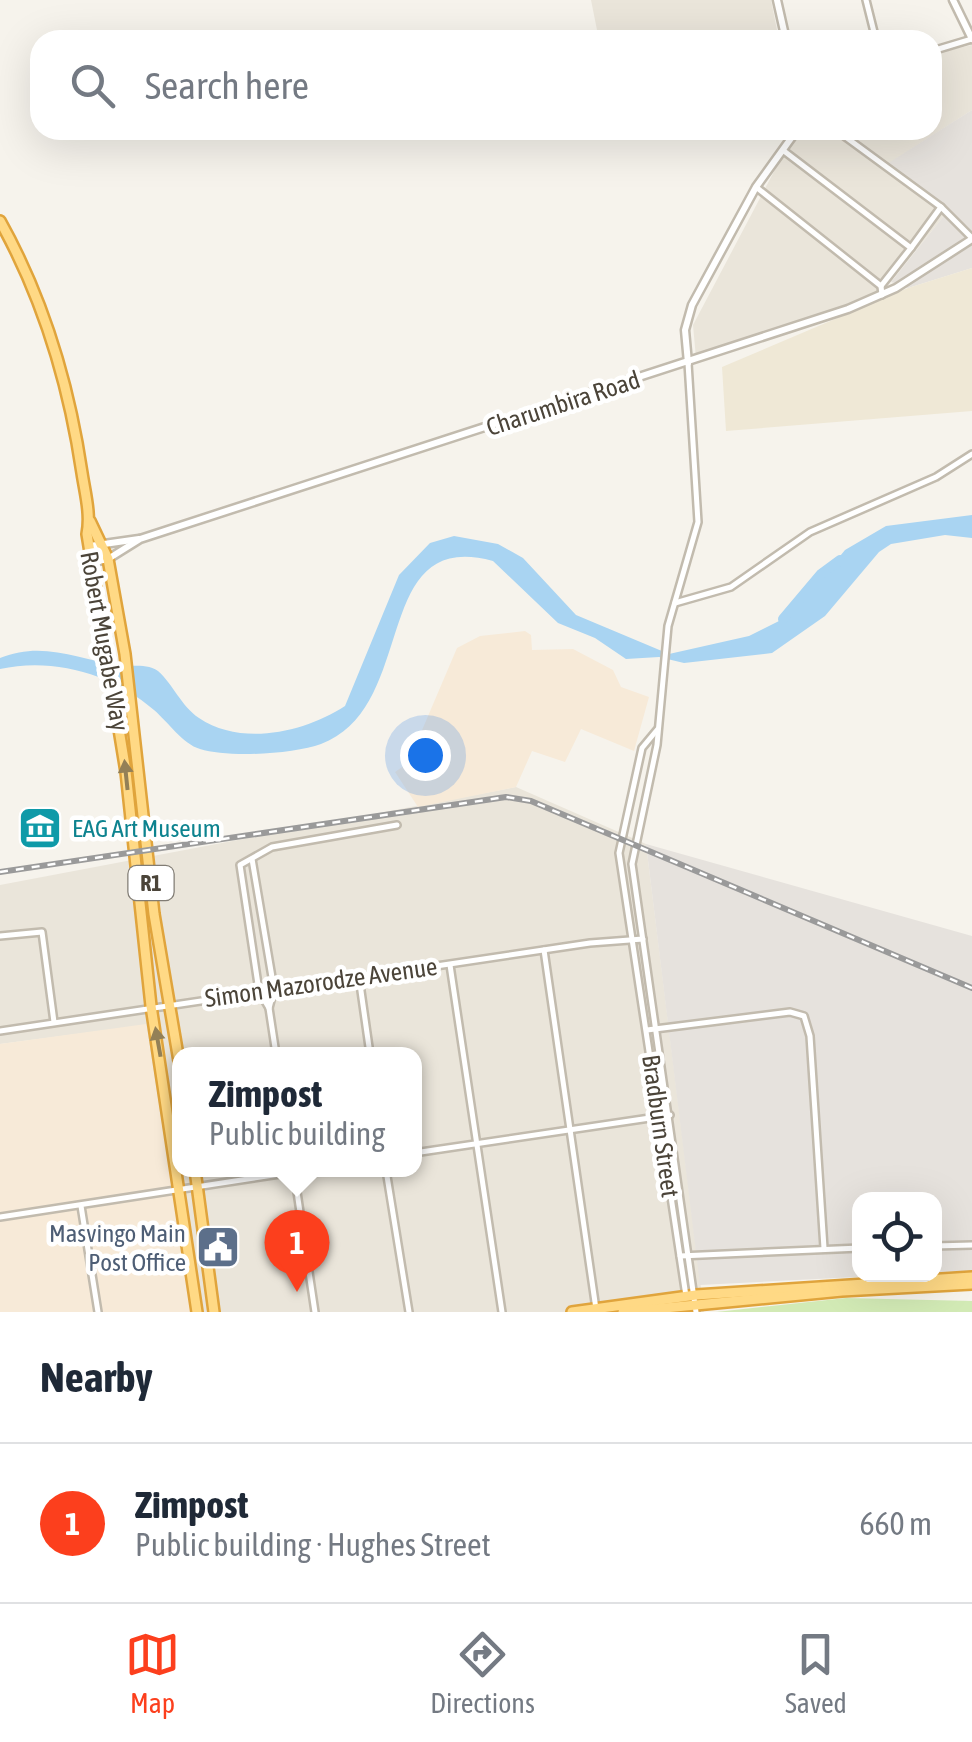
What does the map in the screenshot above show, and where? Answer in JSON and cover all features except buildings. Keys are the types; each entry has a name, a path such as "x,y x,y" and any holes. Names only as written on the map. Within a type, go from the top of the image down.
{"highway":[{"name":"R1","path":"0,220 34,291 62,373 90,521"},
{"name":"Robert Mugabe Way","path":"90,521 108,558 125,654 154,914 177,1047"},
{"name":"Robert Mugabe Way","path":"90,521 90,546 116,698 151,1006 172,1145"},
{"name":"Robert Mugabe Way","path":"177,1177 197,1308"},
{"path":"196,1177 214,1306 197,1308"},
{"path":"189,1256 206,1254"},
{"path":"572,1312 972,1280"},
{"path":"624,1312 692,1304"}],"street":[{"path":"777,0 784,30"},
{"path":"866,0 874,30"},
{"path":"942,46 971,36 953,0"},
{"path":"688,363 685,330 692,305 756,188 791,140"},
{"path":"850,140 941,207 972,238"},
{"path":"784,152 911,248"},
{"path":"756,188 882,290 941,207"},
{"name":"Charumbira Road","path":"93,562 108,558 140,539 688,363 882,290 972,238"},
{"name":"Bradburn Street","path":"688,363 698,522 664,648 658,728 632,864 691,1256 692,1304"},
{"path":"675,604 730,587 810,532 936,476 972,454"},
{"name":"Charumbira Road","path":"90,546 140,539"},
{"name":"Bradburn Street","path":"658,728 642,748 619,852 680,1256 692,1304"},
{"path":"275,1047 269,1008 259,992 239,870 241,862 272,847 396,825"},
{"path":"252,860 274,989 269,1008"},
{"path":"248,923 262,921"},
{"path":"0,936 42,932 54,1022"},
{"name":"Simon Mazorodze Avenue","path":"0,1030 643,939"},
{"path":"544,950 596,1310"},
{"path":"450,964 502,1312"},
{"path":"360,977 369,1047"},
{"path":"648,1030 790,1012 804,1016 810,1036 824,1248"},
{"path":"422,1152 670,1115"},
{"path":"0,1216 257,1177"},
{"path":"295,1177 315,1312"},
{"path":"387,1177 408,1312"},
{"path":"81,1206 98,1312"},
{"path":"942,1246 972,1245"},
{"path":"680,1256 852,1248"}],"shaded area":[{"path":"591,0 771,0 777,30 597,30"},
{"path":"972,45 972,110 942,129 942,52"},
{"path":"972,110 972,268 908,288 891,282 947,212 887,164 925,140 942,140 942,129"},
{"path":"791,140 925,140 888,164 947,212 881,294 696,358 693,325"},
{"path":"972,268 972,411 726,431 722,367 908,288"},
{"path":"525,631 531,635 532,650 573,649 613,670 621,687 649,697 634,751 581,729 565,762 532,751 516,787 418,807 395,772 408,763 457,648 480,636"},
{"path":"516,787 646,844 704,1312 191,1312 146,1025 0,1044 0,885"},
{"path":"646,844 972,936 972,1271 942,1272 942,1192 852,1192 852,1277 700,1285"},
{"path":"146,1024 191,1312 0,1312 0,1044"}],"green space":[{"path":"846,1298 972,1301 972,1312 716,1312"}],"water":[{"path":"972,515 972,538 945,535 891,544 879,552 825,616 772,653 684,663 659,657 626,659 595,638 558,623 493,561 454,558 428,570 410,594 372,695 352,724 321,744 295,750 243,754 200,749 182,738 138,697 101,678 41,665 0,669 0,658 31,651 149,667 163,676 199,718 234,732 273,733 311,723 345,706 399,575 430,543 454,536 498,544 523,558 576,615 669,654 749,636 781,620 801,604 845,550 886,526"}],"waterway":[{"path":"783,619 821,574 840,560"}],"railway":[{"path":"0,872 506,797 531,801 972,988"}],"place":[{"name":"EAG Art Museum","path":"40,828"},
{"name":"Masvingo Main Post Office","path":"218,1247"},
{"name":"Zimpost","path":"297,1292"}]}
